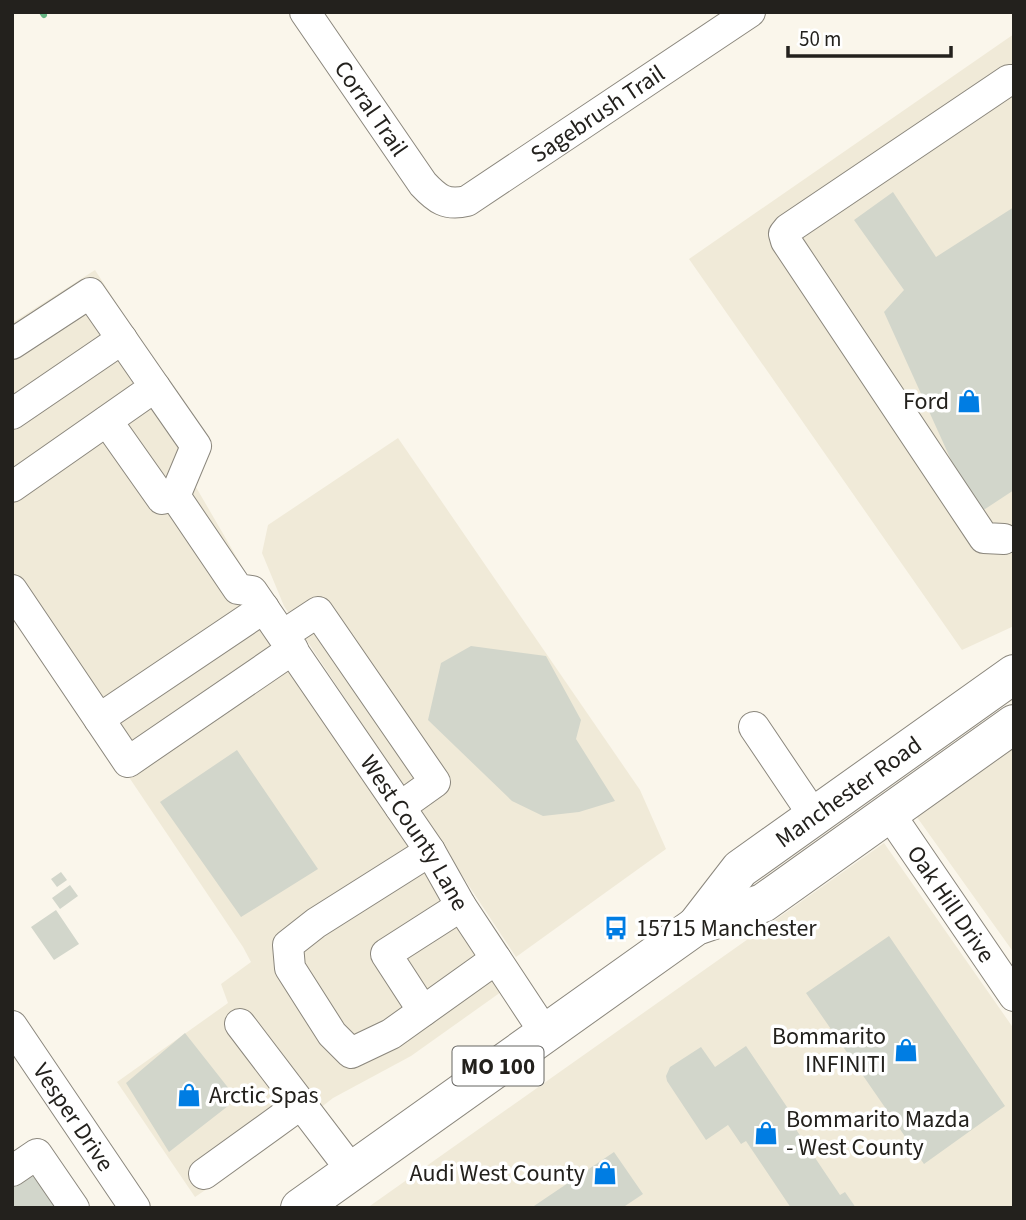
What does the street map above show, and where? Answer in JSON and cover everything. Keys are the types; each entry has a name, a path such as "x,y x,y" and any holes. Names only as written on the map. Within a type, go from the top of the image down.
{"highway":[{"name":"Manchester Road","path":"696,926 740,869 1014,674"},
{"name":"Manchester Road","path":"300,1208 696,926 763,903 1014,724"}],"street":[{"name":"Corral Trail","path":"304,12 423,184 443,201"},
{"name":"Sagebrush Trail","path":"443,201 456,204 467,201 750,12"},
{"path":"1011,541 984,538 786,241 785,234 788,229 1009,80 1014,80"},
{"path":"12,344 90,293 196,446 175,496 162,499 107,421"},
{"path":"12,414 122,339"},
{"path":"12,487 155,387"},
{"name":"West County Lane","path":"175,496 238,589 252,591 288,642 430,851 461,906 545,1033"},
{"path":"12,590 128,762 288,642 318,612 435,782 400,807"},
{"path":"99,719 264,608"},
{"path":"754,727 814,816"},
{"name":"Oak Hill Drive","path":"889,813 1014,996"},
{"path":"430,851 316,923 288,945 290,968 332,1034 351,1053 391,1034 496,959"},
{"path":"423,1012 386,954 461,906"},
{"path":"240,1024 352,1171"},
{"name":"Vesper Drive","path":"12,1026 135,1208"},
{"path":"204,1174 301,1104"},
{"path":"12,1171 37,1154 74,1208"}],"shaded area":[{"path":"1014,34 1014,626 962,650 689,259"},
{"path":"95,270 209,446 193,482 304,673 501,992 411,1056 333,1098 282,1138 195,1197 117,1082 228,1003 221,984 251,962 12,603 12,323"},
{"path":"398,438 640,790 666,849 516,957 284,606 262,553 268,525"},
{"path":"1014,744 1014,953 914,813"},
{"path":"884,843 1014,1029 1014,1208 367,1208"}],"building":[{"name":"Ford","path":"893,192 936,257 1014,207 1014,490 976,515 884,312 904,290 854,220"},
{"path":"471,646 546,656 581,720 576,739 615,801 579,812 543,816 512,801 428,720 441,663"},
{"path":"237,750 318,869 241,917 160,802"},
{"path":"61,872 67,880 57,887 51,879"},
{"path":"70,885 78,896 60,909 52,898"},
{"path":"56,910 79,944 54,960 31,927"},
{"name":"Bommarito INFINITI","path":"889,936 1005,1106 924,1164 806,993"},
{"path":"185,1033 237,1099 169,1152 126,1083"},
{"name":"Bommarito Mazda - West County","path":"746,1046 791,1113 787,1116 840,1195 845,1192 856,1208 791,1208 746,1141 741,1144 728,1125 706,1140 667,1081 670,1067 701,1047 715,1067"},
{"name":"Audi West County","path":"614,1152 643,1194 622,1208 531,1208"},
{"path":"34,1166 64,1208 12,1208 12,1182"}],"place":[{"name":"Ford","path":"969,401"},
{"name":"15715 Manchester","path":"616,928"},
{"name":"Bommarito INFINITI","path":"906,1050"},
{"name":"Arctic Spas","path":"189,1095"},
{"name":"Bommarito Mazda - West County","path":"766,1133"},
{"name":"Audi West County","path":"605,1173"}]}
